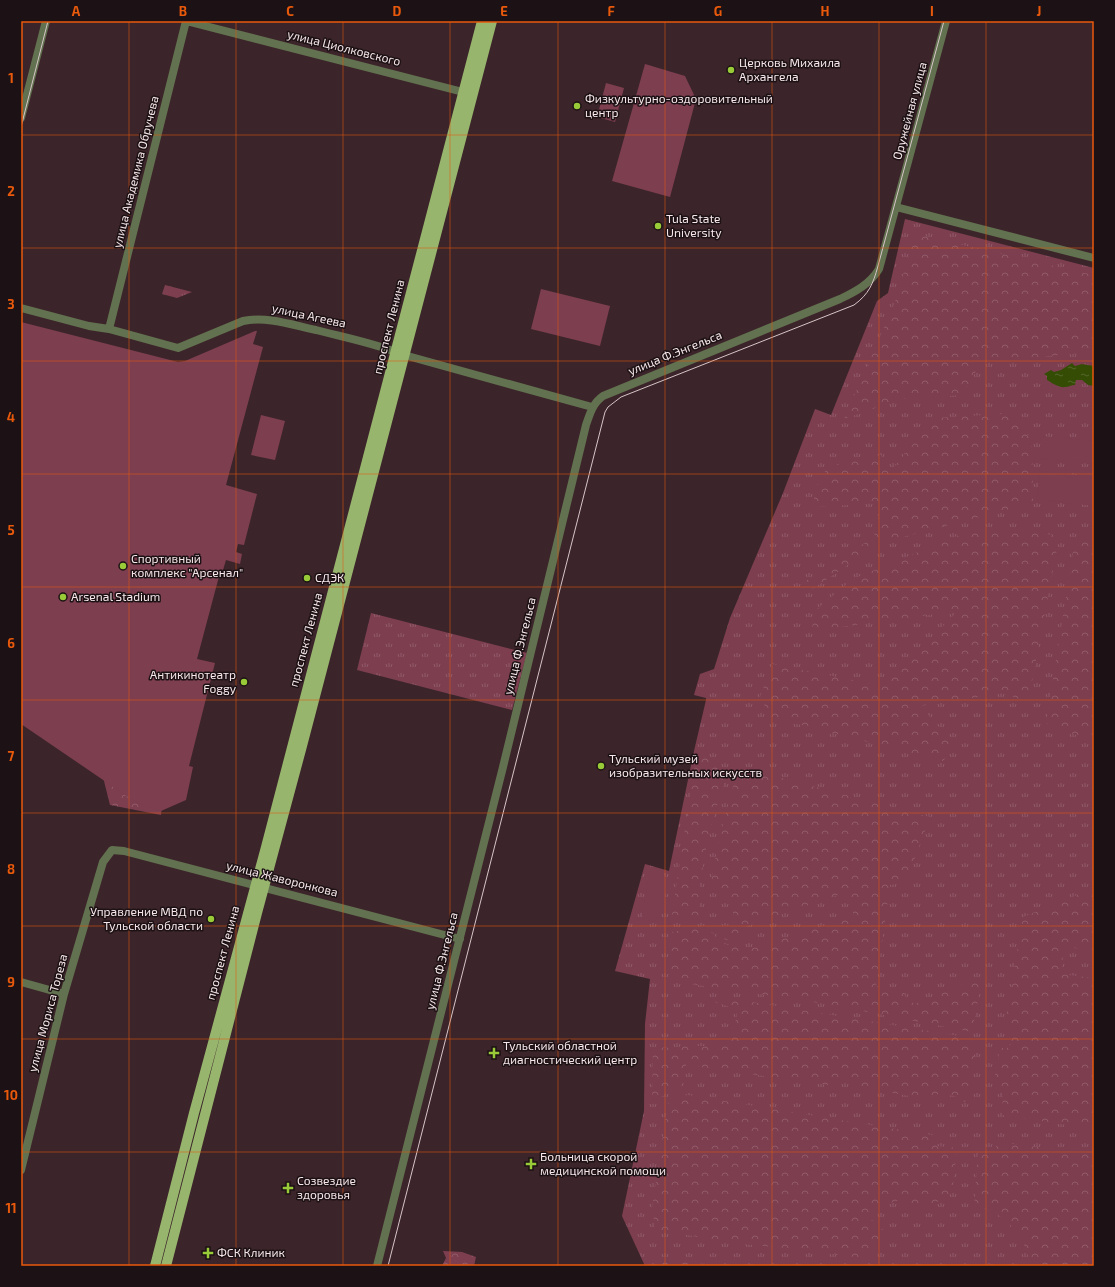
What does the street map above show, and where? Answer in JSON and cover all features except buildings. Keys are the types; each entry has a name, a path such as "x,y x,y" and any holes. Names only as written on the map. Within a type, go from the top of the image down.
{"main road":[{"name":"проспект Ленина","path":"155,1266 194,1113 302,746 400,353 468,93 482,21"},
{"name":"проспект Ленина","path":"468,93 492,21"},
{"name":"проспект Ленина","path":"166,1266 260,886"}],"street":[{"path":"21,118 24,92 46,21"},
{"name":"улица Циолковского","path":"186,21 468,93"},
{"name":"улица Академика Обручева","path":"109,329 186,21"},
{"name":"Оружейная улица","path":"896,207 946,21"},
{"path":"896,207 1094,258"},
{"name":"улица Ф.Энгельса","path":"377,1266 503,767 584,432 592,407 596,400 603,396 858,290 876,275 879,269 896,207"},
{"name":"улица Агеева","path":"21,308 88,326 109,329 178,348 243,321 254,319 275,321 374,344 400,353 592,407"},
{"name":"улица Жаворонкова","path":"103,862 112,850 118,850 460,939"},
{"name":"улица Мориса Тореза","path":"21,1170 64,994 103,862"},
{"path":"21,982 64,994"}],"green space":[{"path":"645,64 685,76 696,99 670,197 612,181"},
{"path":"606,83 624,88 615,122 597,117"},
{"path":"905,219 1094,268 1094,1266 645,1266 622,1216 644,1111 645,1024 650,979 615,971 645,864 669,871 706,700 706,698 694,695 700,674 714,669 730,618 783,493 815,409 831,415 877,301 888,293"},
{"path":"915,234 1094,275 1094,352 981,362 963,395 901,399 844,419 895,302"},
{"path":"165,285 192,292 177,298 162,294"},
{"path":"541,289 610,306 600,346 531,329"},
{"name":"Спортивный комплекс \"Арсенал\"","path":"21,322 178,362 185,361 255,331 257,331 253,344 263,347 226,485 257,494 244,545 238,544 236,552 242,554 240,564 226,560 223,570 221,569 197,659 215,663 189,766 193,767 186,800 161,811 134,801 21,724"},
{"path":"1018,413 1032,444 1033,503 880,543 808,592 807,580 874,537 881,503 816,507 813,494 828,466 881,455 889,473 935,418"},
{"path":"261,415 285,421 275,460 251,455"},
{"path":"1041,436 1094,441 1094,464 1040,459"},
{"path":"1040,471 1094,477 1094,506 1037,499"},
{"path":"1007,530 1053,535 1059,538 1028,703 1005,693 920,706 956,746 943,761 770,717 767,708 759,700 772,664 883,686 958,611 811,631 817,609 853,579 964,533"},
{"path":"1075,540 1094,544 1094,745 1086,739 1046,723"},
{"path":"371,613 527,653 512,710 357,670"},
{"path":"700,757 710,758 710,764 728,769 708,837 700,884 699,916 677,921 672,914 694,769"},
{"path":"101,769 163,795 161,815 110,805"},
{"path":"751,770 930,817 906,882 890,885 876,986 903,990 907,1002 930,1005 937,990 954,990 973,976 981,985 972,1032 826,1004 670,981 672,932 707,925 720,943 747,950 854,916 847,892 739,929 742,938 733,941 723,939 716,926 736,925 728,891 710,887 719,839 737,772"},
{"path":"654,873 660,873 664,876 666,886 660,916 657,920 648,921 643,918 642,914 649,876"},
{"path":"1094,888 1094,950 1064,947 1061,974 1094,978 1094,1129 1002,1115 1003,1092 993,1086 1000,1048 1007,1048 1011,1044 1012,1031 1005,1023 1023,917"},
{"path":"716,996 972,1038 971,1043 976,1045 965,1103 961,1098 941,1093 926,1099 854,1086 846,1077 837,1079 836,1086 686,1065 683,1088 674,1089 668,1092 662,1096 657,1103 652,1104 653,1047 673,1048 684,1046 711,1046 729,1040 737,1017 736,1009 715,1002"},
{"path":"688,1095 938,1136 936,1146 957,1148 953,1185 951,1186 949,1200 940,1201 914,1209 902,1199 884,1205 871,1219 888,1234 887,1240 878,1250 862,1258 785,1248 730,1243 655,1229 652,1208 668,1102 674,1096"},
{"path":"997,1142 1094,1154 1094,1266 1030,1266 1026,1249 1017,1233 1011,1226 997,1214 989,1210 984,1208 974,1208 978,1151 995,1153"},
{"path":"443,1251 462,1252 476,1257 474,1266 442,1266 446,1258"},
{"path":"659,1260 730,1266 662,1266"}],"water":[{"path":"1072,363 1075,366 1082,364 1094,366 1094,386 1088,385 1082,380 1076,380 1075,385 1060,387 1047,380 1047,376 1044,374 1051,370 1054,372 1061,370"}],"tram line":[{"path":"21,127 48,21"},
{"path":"388,1266 605,412 608,407 621,397 854,305 867,293 876,272 944,21"}],"place":[{"name":"Церковь Михаила Архангела","path":"731,70"},
{"name":"Физкультурно-оздоровительный центр","path":"577,106"},
{"name":"Tula State University","path":"658,226"},
{"name":"Спортивный комплекс \"Арсенал\"","path":"123,566"},
{"name":"СДЭК","path":"307,578"},
{"name":"Arsenal Stadium","path":"63,597"},
{"name":"Антикинотеатр Foggy","path":"244,682"},
{"name":"Тульский музей изобразительных искусств","path":"601,766"},
{"name":"Управление МВД по Тульской области","path":"211,919"},
{"name":"Тульский областной диагностический центр","path":"494,1053"},
{"name":"Больница скорой медицинской помощи","path":"531,1164"},
{"name":"Созвездие здоровья","path":"288,1188"},
{"name":"ФСК Клиник","path":"208,1253"}]}
